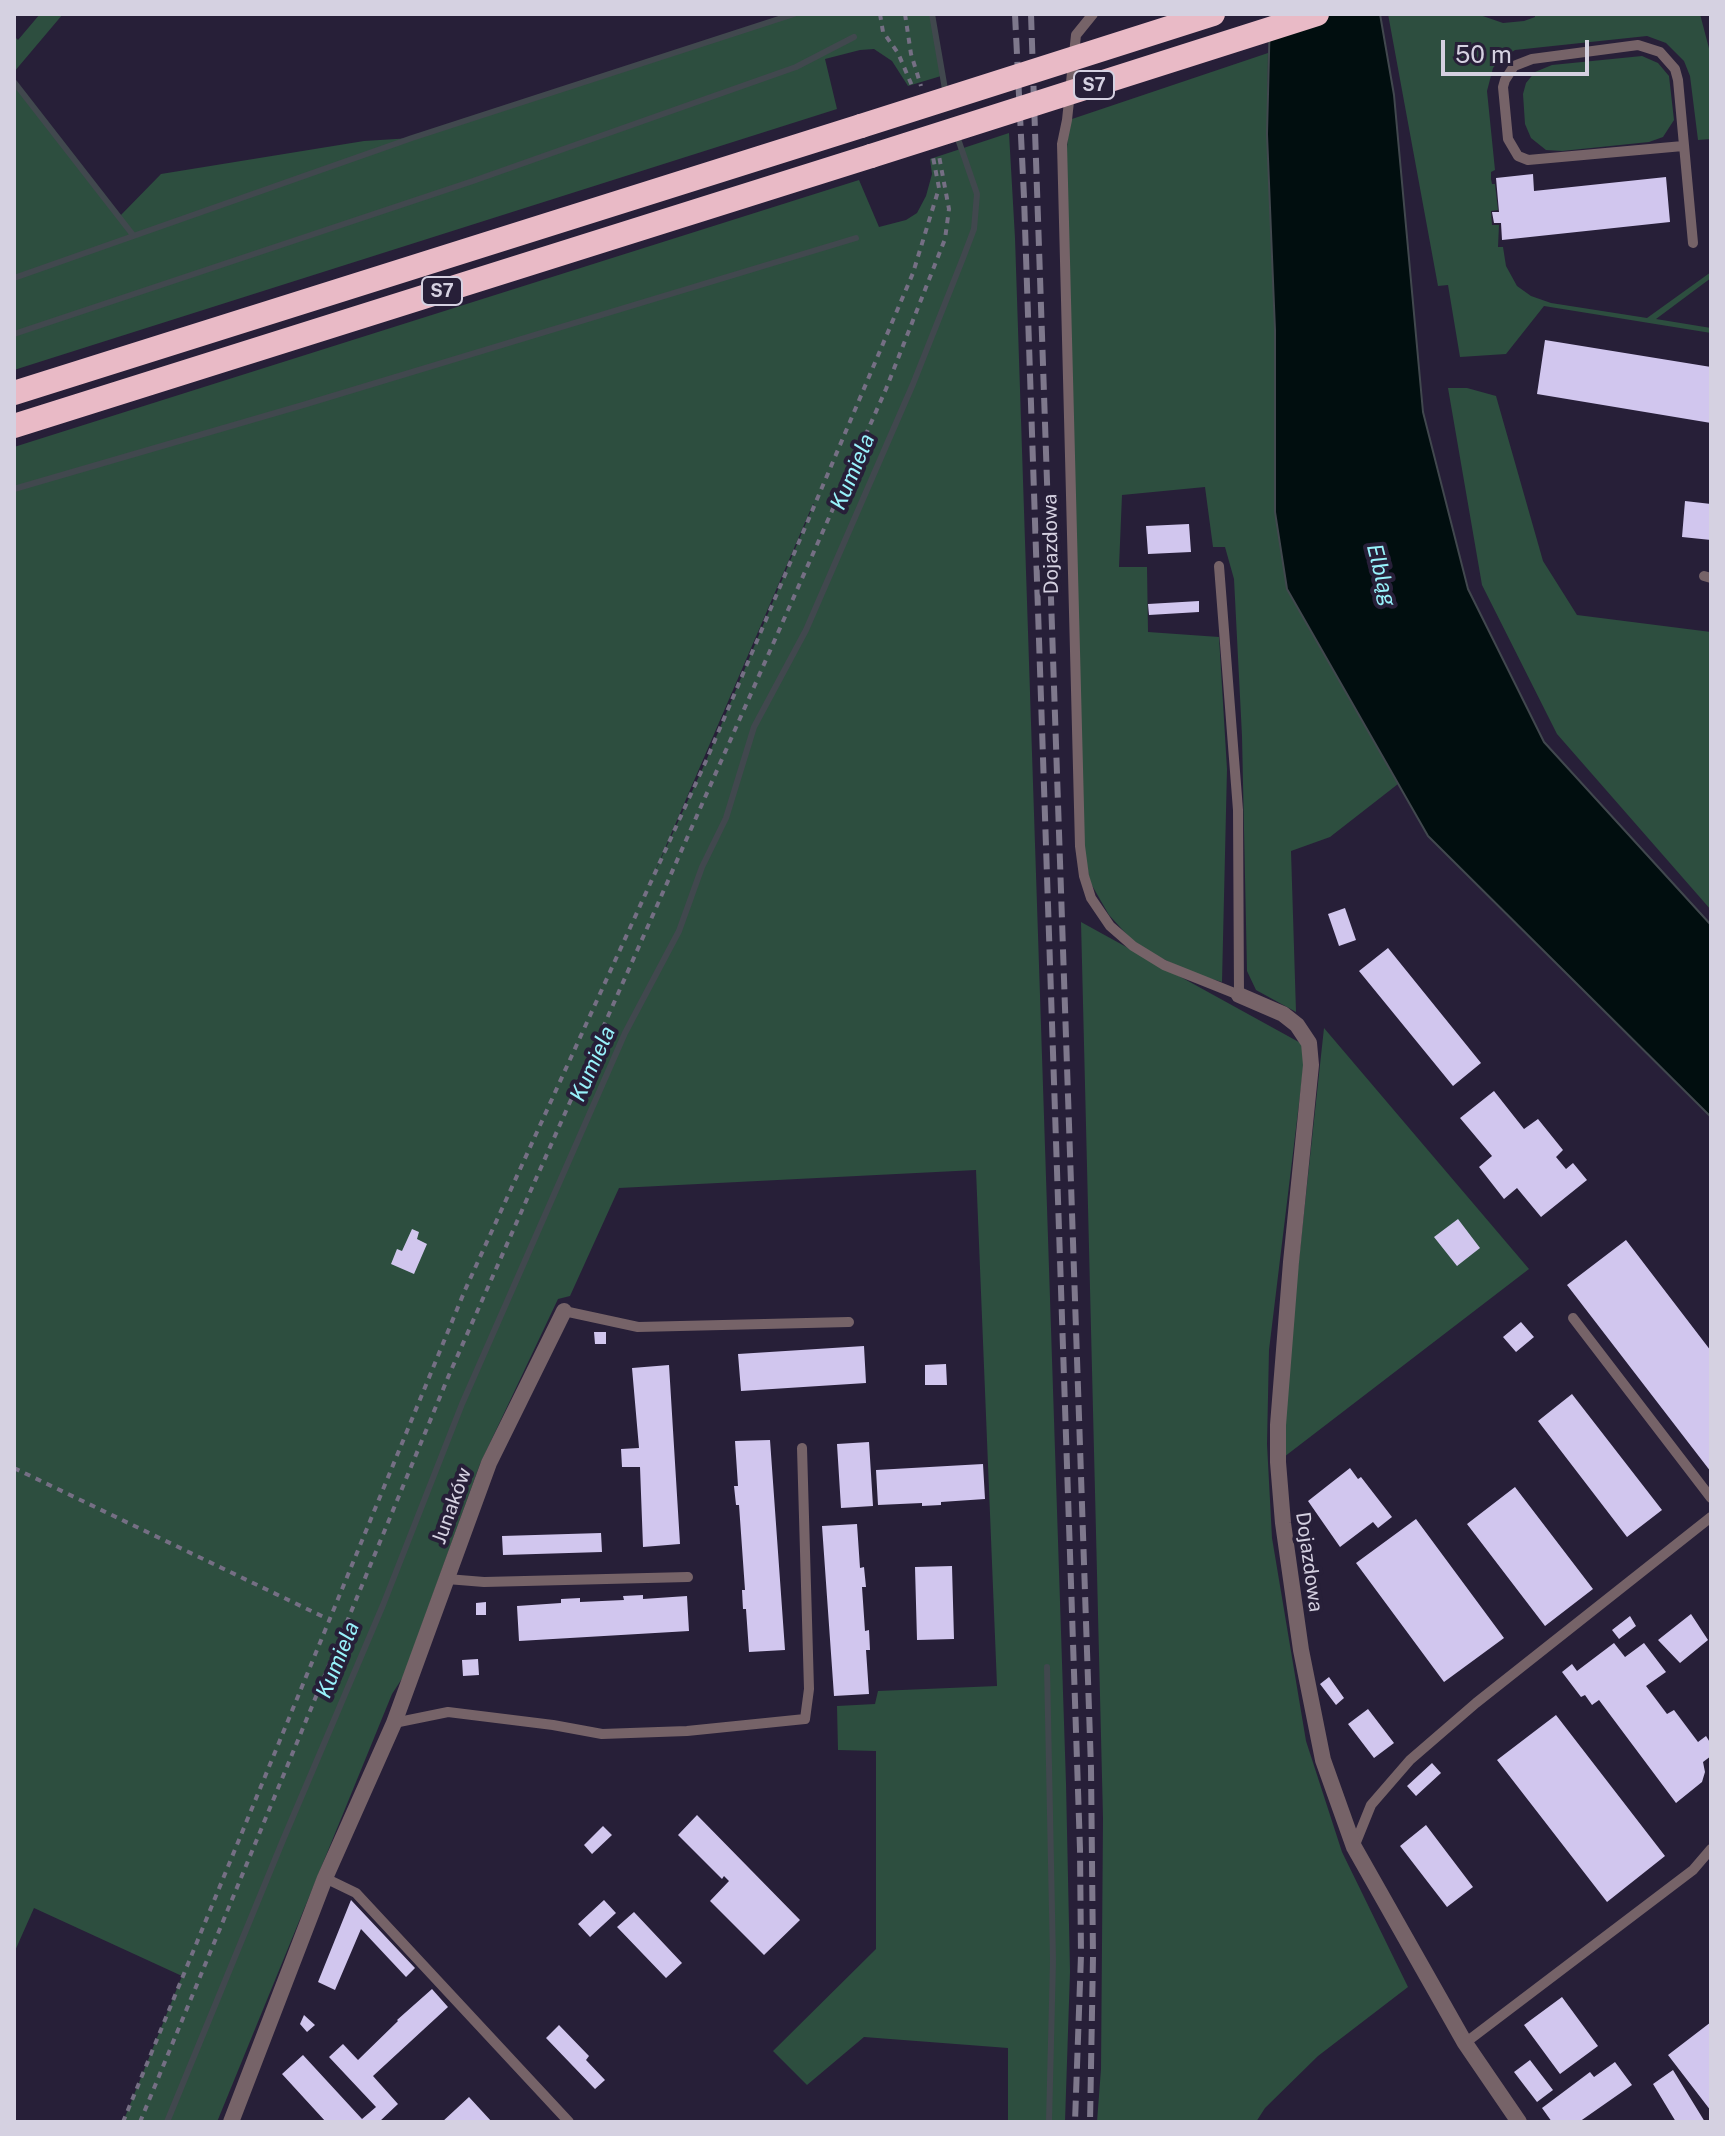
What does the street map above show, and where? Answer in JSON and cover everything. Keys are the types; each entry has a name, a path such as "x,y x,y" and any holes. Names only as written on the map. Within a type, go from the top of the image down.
{"highway":[{"name":"S7","path":"14,393 1213,14"},
{"name":"S7","path":"14,426 1317,14"}],"street":[{"name":"Dojazdowa","path":"1239,995 1283,1014 1297,1025 1309,1043 1311,1065 1291,1262 1278,1462 1283,1523 1301,1650 1323,1760 1354,1847 1465,2043 1519,2122"},
{"name":"Junaków","path":"231,2122 325,1878 394,1723 489,1463 564,1311"}],"lane":[{"name":"Dojazdowa","path":"1093,14 1076,35 1062,144 1080,846 1084,876 1091,898 1110,926 1133,946 1164,965 1239,995"},
{"path":"1683,146 1528,160 1518,156 1508,139 1505,80 1514,66 1532,59 1638,45 1660,52 1675,69 1678,80 1693,243"},
{"path":"1219,566 1238,810 1239,995"},
{"path":"564,1311 638,1327 849,1322"},
{"path":"1573,1318 1711,1498"},
{"path":"394,1723 448,1712 602,1734 687,1731 805,1719 809,1689 802,1448"},
{"path":"1354,1847 1371,1805 1410,1760 1476,1703 1711,1517"},
{"path":"447,1579 484,1582 688,1577"},
{"path":"1465,2043 1693,1870 1711,1849"},
{"path":"325,1878 356,1893 569,2122"}],"path":[{"path":"905,14 911,54 922,89"},
{"path":"140,2122 449,1375 886,389 945,239 949,220 948,197 936,142"},
{"path":"123,2122 465,1290 616,961 736,689 913,273 939,188"},
{"path":"14,1468 330,1620"}],"green space":[{"path":"40,14 63,14 14,72 14,36 18,40"},
{"path":"794,14 932,14 941,76 908,86 892,61 874,49 825,59 837,109 14,370 14,82 119,217 161,174 364,141 412,138"},
{"path":"1388,14 1477,14 1503,23 1524,21 1535,17 1535,14 1700,14 1711,56 1711,139 1698,140 1690,76 1684,61 1666,43 1647,36 1515,50 1499,61 1493,68 1487,91 1495,170 1491,172 1491,179 1495,184 1498,210 1491,211 1492,225 1499,225 1498,247 1503,247 1506,266 1517,286 1531,296 1551,303 1647,318 1711,272 1711,278 1656,319 1711,328 1711,333 1544,306 1506,354 1460,357 1448,285 1438,286"},
{"path":"1268,53 1267,134 1287,589 1398,784 1330,837 1291,851 1296,1012 1256,990 1247,971 1242,736 1234,579 1225,547 1213,547 1205,487 1122,495 1119,567 1147,567 1148,632 1219,637 1227,769 1222,982 1192,973 1151,953 1130,938 1109,915 1090,882 1084,849 1066,162 1069,120"},
{"path":"1642,56 1658,63 1669,76 1674,120 1663,137 1649,142 1562,151 1546,150 1531,138 1525,124 1523,94 1526,83 1535,72 1552,65"},
{"path":"1009,133 1066,1783 1070,1972 1065,2122 1008,2122 1008,2048 864,2037 807,2085 773,2051 876,1949 876,1751 838,1750 837,1706 875,1704 878,1691 997,1686 976,1170 619,1188 570,1296 558,1299 480,1464 403,1677 392,1694 217,2122 123,2122 182,1976 34,1908 14,1953 14,447 859,180 879,227 906,220 917,213 926,196 932,174 930,159","holes":["814,504 706,761 653,876"]},
{"path":"1448,388 1467,388 1496,396 1543,561 1577,615 1711,632 1711,910 1557,734 1482,585"},
{"path":"1081,922 1306,1046 1269,1350 1267,1444 1272,1538 1306,1741 1342,1852 1408,1987 1318,2056 1265,2108 1256,2122 1097,2122 1101,2069 1103,1818"},
{"path":"1324,1028 1529,1269 1284,1457 1287,1369"}],"water":[{"name":"Elbląg","path":"1270,14 1380,14 1394,95 1423,412 1468,589 1544,742 1711,925 1711,1117 1428,836 1287,589 1275,512 1275,330 1267,134"}],"building":[{"path":"1533,174 1534,191 1666,177 1670,222 1502,240 1501,223 1494,223 1492,212 1499,212 1496,178"},
{"path":"1545,340 1711,367 1711,423 1537,394"},
{"path":"1685,501 1711,504 1711,540 1682,537"},
{"path":"1189,524 1191,552 1148,554 1146,526"},
{"path":"1199,601 1199,612 1149,615 1148,604"},
{"path":"1345,908 1356,940 1339,946 1328,914"},
{"path":"1388,948 1481,1063 1453,1086 1359,971"},
{"path":"1494,1091 1524,1129 1538,1119 1563,1150 1556,1157 1566,1169 1573,1163 1587,1180 1541,1217 1517,1188 1504,1199 1479,1167 1492,1156 1460,1118"},
{"path":"1458,1219 1480,1248 1457,1266 1434,1237"},
{"path":"412,1229 419,1232 417,1239 427,1244 414,1274 391,1264 397,1249 402,1251"},
{"path":"1626,1240 1711,1351 1711,1472 1567,1285"},
{"path":"1521,1322 1534,1337 1516,1352 1503,1337"},
{"path":"594,1332 606,1332 606,1344 595,1344"},
{"path":"864,1346 866,1383 741,1391 738,1354"},
{"path":"946,1364 947,1385 925,1385 925,1365"},
{"path":"669,1365 680,1544 643,1547 640,1467 622,1467 621,1449 639,1448 632,1368"},
{"path":"1572,1394 1662,1510 1627,1537 1538,1421"},
{"path":"770,1440 785,1650 749,1652 746,1609 743,1609 742,1590 745,1590 739,1505 736,1505 734,1486 738,1486 735,1441"},
{"path":"869,1442 873,1506 841,1508 837,1444"},
{"path":"983,1464 985,1499 941,1502 941,1505 878,1505 876,1470"},
{"path":"1350,1468 1358,1479 1361,1477 1392,1517 1378,1528 1373,1522 1340,1547 1308,1501"},
{"path":"1515,1487 1593,1589 1545,1626 1467,1524"},
{"path":"1416,1519 1504,1638 1444,1682 1356,1563"},
{"path":"857,1524 860,1568 864,1567 866,1587 862,1587 865,1631 869,1630 870,1650 866,1650 869,1694 834,1696 822,1526"},
{"path":"601,1533 602,1552 503,1555 502,1536"},
{"path":"952,1566 954,1639 917,1640 915,1567"},
{"path":"643,1595 643,1599 687,1596 689,1631 519,1641 517,1606 561,1603 561,1599 580,1598 580,1602 624,1600 623,1596"},
{"path":"486,1602 486,1615 476,1615 476,1603"},
{"path":"1691,1614 1708,1640 1680,1663 1658,1640"},
{"path":"1630,1616 1636,1626 1619,1639 1612,1630"},
{"path":"1614,1643 1625,1657 1644,1643 1666,1672 1646,1686 1667,1714 1674,1710 1698,1742 1706,1736 1711,1744 1711,1756 1703,1762 1705,1772 1702,1782 1676,1803 1599,1700 1592,1705 1585,1695 1581,1697 1562,1672 1572,1664 1577,1671"},
{"path":"478,1659 479,1675 463,1676 462,1660"},
{"path":"1329,1677 1344,1698 1336,1705 1320,1684"},
{"path":"1368,1709 1394,1743 1374,1758 1348,1724"},
{"path":"1556,1715 1665,1856 1607,1902 1497,1760"},
{"path":"1432,1763 1441,1773 1416,1796 1407,1786"},
{"path":"697,1815 800,1920 764,1955 710,1901 729,1881 724,1876 722,1879 678,1835"},
{"path":"1426,1825 1473,1887 1447,1907 1400,1846"},
{"path":"603,1826 612,1835 592,1854 584,1845"},
{"path":"351,1900 415,1968 406,1977 361,1929 335,1990 318,1982"},
{"path":"604,1900 616,1913 590,1937 578,1924"},
{"path":"634,1912 682,1963 666,1978 617,1927"},
{"path":"432,1989 448,2007 373,2076 398,2104 379,2122 326,2122 282,2074 303,2055 362,2119 376,2107 329,2057 343,2044 358,2060"},
{"path":"1562,1997 1598,2046 1560,2074 1524,2025"},
{"path":"304,2015 315,2025 307,2032 300,2024"},
{"path":"1711,2022 1711,2111 1668,2055"},
{"path":"559,2025 589,2056 586,2060 605,2080 595,2089 546,2038"},
{"path":"1530,2060 1553,2090 1537,2102 1514,2072"},
{"path":"1615,2062 1632,2085 1579,2122 1552,2122 1542,2108 1590,2072 1594,2077"},
{"path":"1673,2070 1705,2122 1676,2122 1653,2084"},
{"path":"469,2097 492,2122 442,2122"}],"waterway":[{"path":"14,278 412,138 794,14"},
{"name":"Kumiela","path":"932,14 946,95"},
{"path":"14,334 473,181 796,67 854,37"},
{"path":"14,82 133,235"},
{"name":"Kumiela","path":"167,2122 383,1605 462,1404 625,1033 679,931 702,867 726,818 754,727 806,630 913,384 974,229 977,194 957,136"},
{"path":"14,489 856,238"},
{"path":"1047,1667 1053,1961 1049,2122"}],"railway":[{"path":"1015,14 1024,197 1080,1849 1081,1955 1075,2122"},
{"path":"1031,14 1091,1768 1093,1957 1090,2122"}]}
